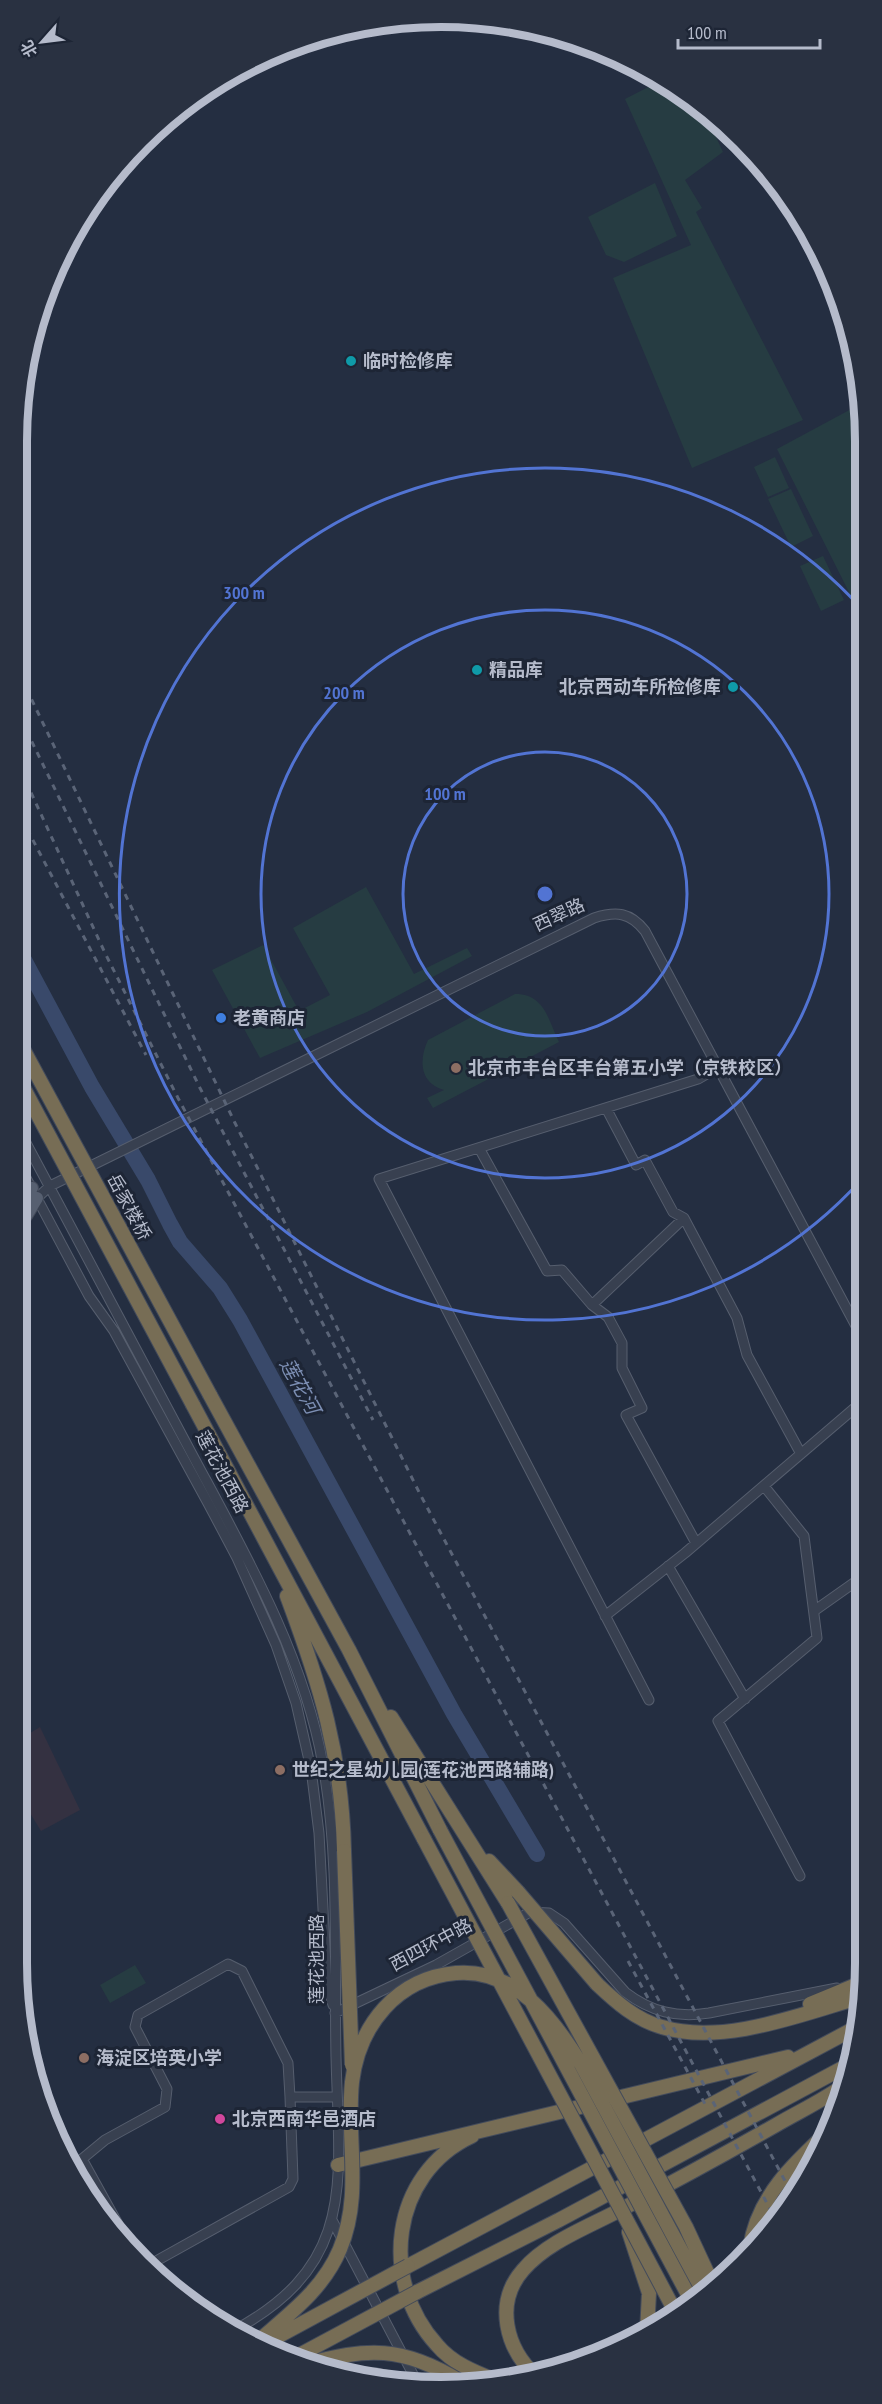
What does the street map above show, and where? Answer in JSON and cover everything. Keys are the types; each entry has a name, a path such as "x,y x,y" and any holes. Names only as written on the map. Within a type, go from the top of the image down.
{"highway":[{"name":"岳家楼桥","path":"27,1056 210,1395"},
{"name":"岳家楼桥","path":"27,1094 194,1405"},
{"name":"莲花池西路","path":"210,1395 349,1650 440,1830 688,2295"},
{"name":"莲花池西路","path":"194,1405 672,2306"},
{"path":"264,2336 313,2293 328,2274 340,2250 353,2201 352,2083 344,1851 338,1763 315,1670 267,1543"},
{"path":"349,1650 508,1903 686,2227 710,2278"},
{"path":"467,1836 597,1984 637,2017 662,2027 686,2032 711,2032 759,2025 853,1999"},
{"path":"352,2083 357,2058 375,2019 389,2001 406,1988 442,1974 461,1972 501,1981 522,1993 559,2028 581,2064 701,2285"},
{"path":"759,2025 854,1986"},
{"path":"271,2340 849,2031"},
{"path":"338,2165 514,2121 733,2072 818,2048"},
{"path":"303,2353 559,2220 841,2069"},
{"path":"527,2368 513,2346 506,2321 508,2299 522,2271 539,2255 711,2162 835,2090"},
{"path":"483,2374 454,2361 437,2346 412,2307 403,2284 399,2261 399,2238 405,2212 416,2188 448,2152 466,2139 493,2127"},
{"path":"754,2233 762,2206 779,2180 811,2147"},
{"path":"804,2154 810,2150"},
{"path":"621,2210 649,2293 648,2322"},
{"path":"323,2360 342,2354 377,2351 405,2355 437,2367 453,2377"}],"main road":[{"path":"27,1196 34,1193"},
{"path":"27,1213 34,1193"}],"street":[{"name":"西翠路","path":"34,1193 583,923 610,913 630,916 645,932 855,1324"},
{"path":"649,1700 379,1179 698,1079 717,1068"},
{"path":"606,1108 636,1165 645,1160 673,1212 684,1218 737,1318 747,1355 801,1454"},
{"name":"莲花池西路","path":"27,1144 244,1553 298,1675 323,1764 332,1834 335,2013"},
{"path":"479,1148 547,1271 562,1270 591,1305 608,1317 622,1343 622,1368 642,1408 626,1415 696,1543"},
{"name":"莲花池西路","path":"27,1180 89,1296 114,1331 209,1505 237,1558 276,1644 296,1702 311,1769 319,1833 327,1985 335,2013"},
{"path":"591,1305 684,1218"},
{"path":"605,1616 696,1543 855,1408"},
{"path":"764,1486 804,1536 817,1638 718,1721 800,1876"},
{"path":"668,1566 745,1698"},
{"path":"814,1611 855,1582"},
{"name":"西四环中路","path":"335,2013 436,1965 520,1916 539,1911 557,1916 625,1992 637,2001 662,2012 692,2016 854,1985"},
{"path":"78,2161 105,2140 165,2107 167,2090 135,2027 138,2015 228,1964 242,1971 288,2063 293,2179 289,2187 155,2262"},
{"path":"242,2326 263,2315 290,2293 315,2261 326,2242 332,2220 338,2165 335,2013"},
{"path":"291,2097 337,2097"},
{"path":"82,2159 113,2215"},
{"path":"332,2220 417,2376"}],"shaded area":[{"path":"40,1727 80,1810 41,1831 27,1808 27,1735"}],"green space":[{"path":"652,85 712,129 723,152 685,180 702,208 696,212 803,420 692,468 613,278 691,245 625,99"},
{"path":"655,183 677,236 624,262 606,255 588,217"},
{"path":"853,408 855,604 777,449"},
{"path":"775,457 789,488 768,497 754,467"},
{"path":"791,489 813,536 791,547 768,499"},
{"path":"823,556 844,600 821,611 800,566"},
{"path":"366,887 414,974 467,948 472,956 367,1012 260,1058 212,970 263,945 299,1011 330,995 293,928"},
{"path":"515,994 533,998 539,1003 559,1042 433,1108 427,1098 444,1090 430,1082 423,1069 423,1055 428,1040"},
{"path":"135,1965 146,1983 110,2003 100,1985"}],"waterway":[{"name":"莲花河","path":"27,966 92,1087 148,1180 180,1242 220,1288 240,1320 454,1714 537,1854"}],"railway":[{"path":"27,690 235,1123 420,1494 789,2188"},
{"path":"27,732 200,1088 373,1420"},
{"path":"27,784 105,953 178,1098 771,2212"},
{"path":"27,829 146,1055"},
{"path":"628,1961 705,2104"}],"place":[{"name":"临时检修库","path":"351,361"},
{"name":"精品库","path":"477,670"},
{"name":"北京西动车所检修库","path":"733,687"},
{"name":"老黄商店","path":"221,1018"},
{"name":"北京市丰台区丰台第五小学（京铁校区）","path":"456,1068"},
{"name":"世纪之星幼儿园(莲花池西路辅路)","path":"280,1770"},
{"name":"海淀区培英小学","path":"84,2058"},
{"name":"北京西南华邑酒店","path":"220,2119"}]}
